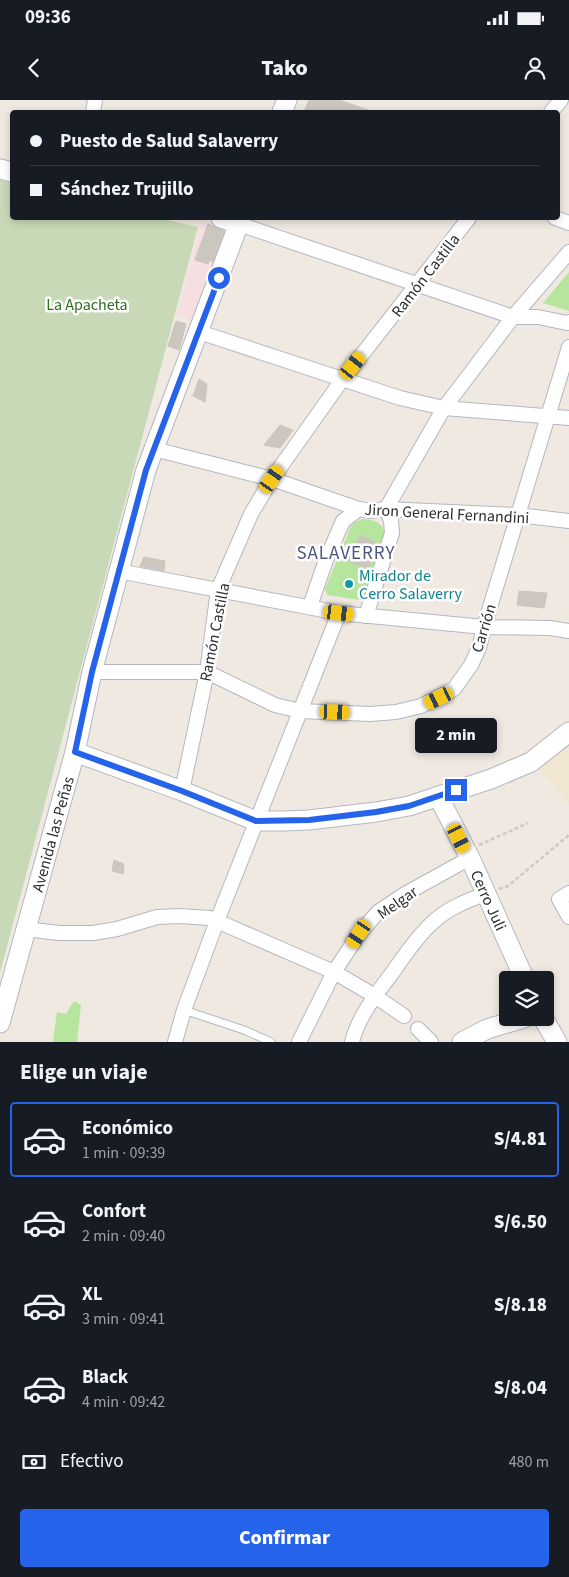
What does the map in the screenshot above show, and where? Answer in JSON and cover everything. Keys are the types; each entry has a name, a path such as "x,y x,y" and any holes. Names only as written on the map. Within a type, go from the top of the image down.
{"street":[{"path":"234,220 513,318 538,317 569,322"},
{"name":"Avenida las Peñas","path":"0,1023 75,752 92,672 136,503 154,449 199,332 234,220"},
{"name":"Ramón Castilla","path":"182,791 207,672 218,590 251,514 272,479 342,380 467,220"},
{"path":"366,616 392,533 391,521 386,509 444,408 513,318 569,252"},
{"path":"199,332 400,398 444,408 569,418"},
{"name":"Carrión","path":"92,672 207,672 275,705 300,711 370,714 396,712 421,706 454,689 471,665 479,648 569,347"},
{"name":"Jiron General Fernandini","path":"154,449 272,479 359,509 370,511 386,509 518,515 569,521"},
{"path":"310,606 326,560 343,521 359,509"},
{"path":"118,571 339,613 484,628 550,628 569,631"},
{"path":"175,1042 184,1010 217,921 339,613"},
{"path":"75,752 182,791 256,821 309,820 409,806 531,762 569,732"},
{"name":"Cerro Juli","path":"438,796 468,855 520,971"},
{"name":"Melgar","path":"299,1042 334,972 359,934 378,912 468,855"},
{"path":"569,893 559,899 569,917"},
{"path":"352,1042 354,1032 375,996 407,952 432,923 456,905 485,894"},
{"path":"25,929 59,933 93,933 117,929 157,917 210,918 334,972 404,1016"},
{"path":"462,1042 487,1029 499,1025"},
{"path":"547,1026 557,1042"},
{"path":"418,1029 431,1042"}],"lane":[{"path":"184,1010 244,1030 271,1042"}],"path":[{"path":"468,855 528,823"},
{"path":"485,894 508,886 569,835"}],"shaded area":[{"path":"202,221 231,230 197,321 177,315"},
{"path":"569,745 569,803 538,768"}],"green space":[{"name":"La Apacheta","path":"0,180 10,182 10,220 167,220 198,227 0,973"},
{"path":"569,272 569,311 543,303"},
{"path":"363,519 377,522 382,526 385,533 365,597 359,600 327,595 325,589 351,526"},
{"path":"74,1001 81,1005 77,1042 53,1042 57,1012 66,1014"}],"building":[{"path":"309,100 339,100 368,110 305,110"},
{"path":"208,224 224,231 213,262 209,260 208,264 195,260"},
{"path":"176,321 186,324 179,350 168,346"},
{"path":"199,379 207,384 205,402 193,396"},
{"path":"280,425 293,430 280,448 264,445"},
{"path":"360,535 379,544 368,569 348,561"},
{"path":"144,557 165,561 164,571 140,566"},
{"path":"519,591 547,593 544,608 517,605"},
{"path":"114,860 124,864 123,874 112,871"}],"place":[{"name":"Mirador de Cerro Salaverry","path":"349,584"}],"district":[{"name":"SALAVERRY","path":"346,552"}],"route":[{"path":"219,278 146,470 92,672 75,752 182,791 256,821 309,820 376,812 409,806 456,790"}]}
